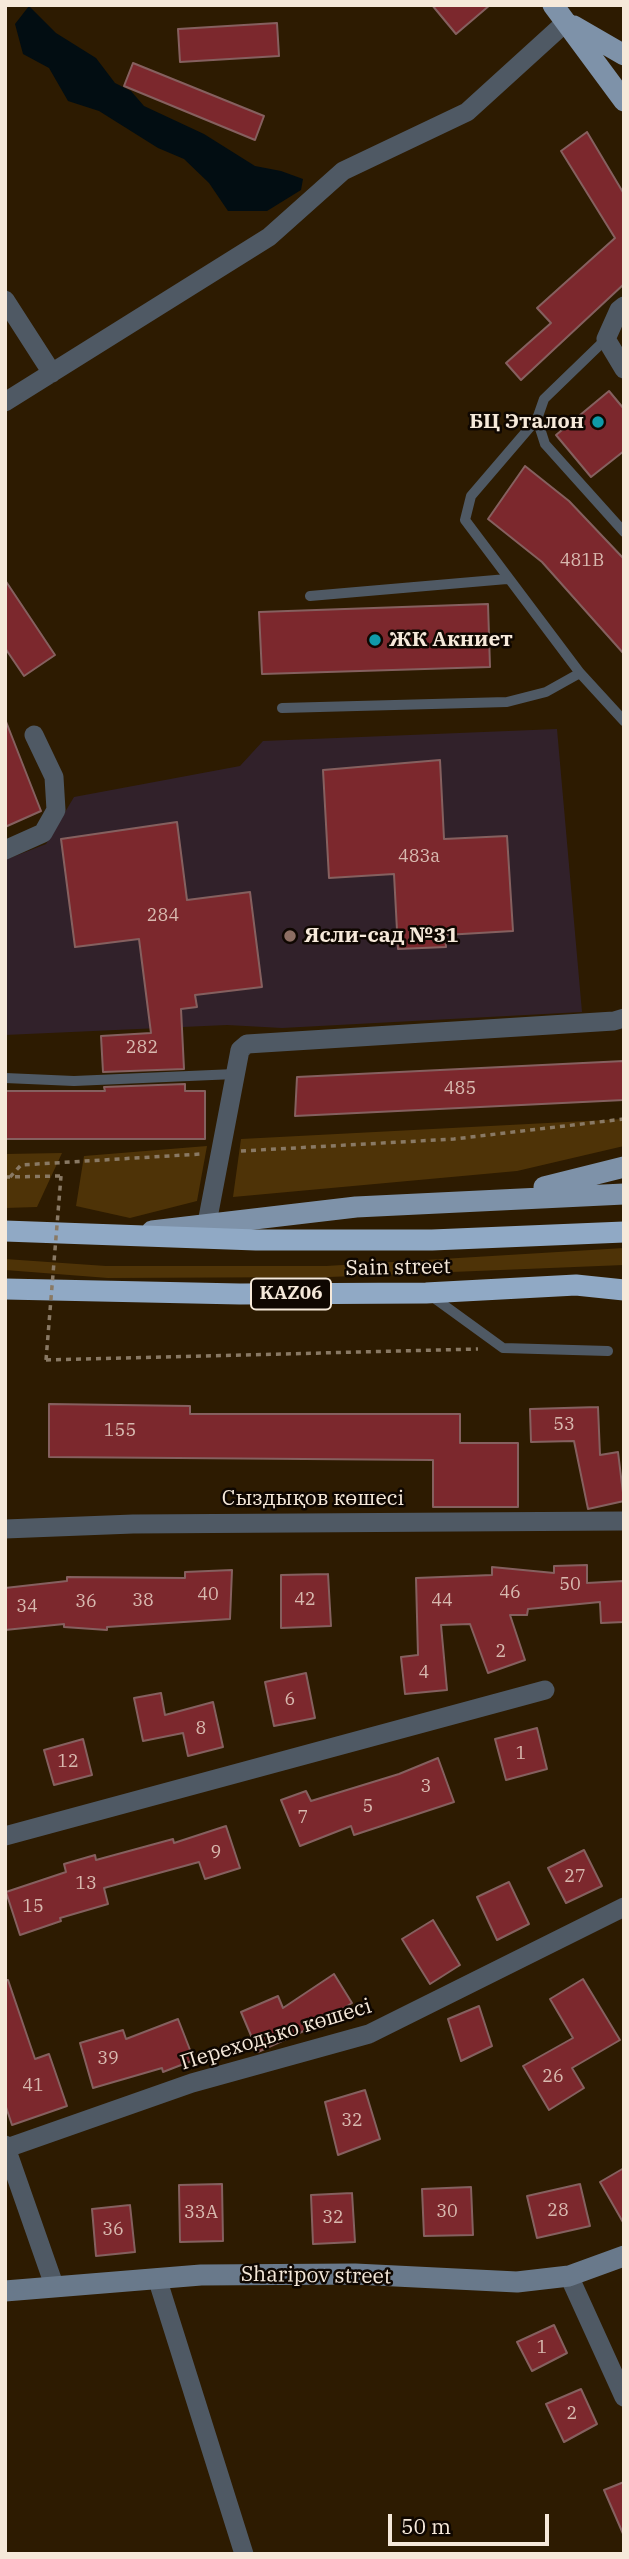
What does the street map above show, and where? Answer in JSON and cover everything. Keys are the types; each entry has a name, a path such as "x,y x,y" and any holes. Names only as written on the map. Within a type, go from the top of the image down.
{"highway":[{"name":"Sain street","path":"5,1231 256,1240 432,1240 624,1232"},
{"name":"Sain street","path":"5,1289 240,1294 426,1293 576,1285"},
{"name":"KАZ06","path":"576,1285 624,1290"}],"main road":[{"path":"560,13 624,55"},
{"path":"560,13 624,101"},
{"path":"478,1201 624,1167"},
{"name":"Sain street","path":"130,1234 207,1223 356,1208 624,1194"},
{"name":"Sain street","path":"576,1285 624,1282"}],"street":[{"path":"5,402 269,237 343,171 467,112 560,13"},
{"path":"5,300 52,373"},
{"path":"624,306 619,310 606,339 624,369"},
{"path":"5,850 43,832 56,810 54,777 34,735"},
{"path":"207,1223 240,1050 255,1043 614,1021 624,1018"},
{"name":"Сыздықов көшесі","path":"5,1529 174,1523 622,1521"},
{"path":"5,1836 545,1690"},
{"name":"Переходько көшесі","path":"6,2147 192,2083 369,2034 624,1907"},
{"path":"6,2147 54,2285"},
{"name":"Sharipov street","path":"5,2291 157,2278 355,2274 517,2282 569,2276 624,2256"},
{"path":"569,2276 624,2397"},
{"path":"157,2278 244,2554"}],"lane":[{"path":"606,339 544,399 537,419 471,496 465,520 580,673 624,722"},
{"path":"537,419 545,444 624,532"},
{"path":"310,596 507,579"},
{"path":"282,708 507,702 546,692 580,673"},
{"path":"5,1078 74,1081 235,1074"},
{"path":"426,1293 503,1348 608,1351"}],"path":[{"path":"8,1177 21,1165 454,1139 624,1119"},
{"path":"8,1177 61,1176 46,1360 503,1348"}],"shaded area":[{"path":"29,6 56,33 96,58 115,83 131,91 144,106 204,134 255,166 303,179 301,190 267,211 228,211 209,183 184,159 158,148 99,111 68,101 49,68 23,54 15,24"},
{"name":"Ясли-сад №31","path":"557,729 582,1012 282,1028 227,1025 5,1035 5,860 46,844 74,797 240,766 263,741"},
{"path":"624,1119 624,1146 517,1171 233,1197 241,1139"},
{"path":"207,1146 197,1201 130,1218 76,1206 84,1156"},
{"path":"62,1153 37,1207 5,1208 5,1154"},
{"path":"624,1248 624,1265 329,1277 108,1278 5,1270 5,1259 106,1266 326,1266"}],"building":[{"path":"432,5 490,5 456,34"},
{"path":"277,23 279,56 180,62 178,29"},
{"path":"133,63 264,116 255,140 124,86"},
{"path":"587,132 624,194 624,284 521,380 506,363 551,323 537,308 615,238 561,151"},
{"name":"БЦ Эталон","path":"609,391 624,409 624,451 591,477 556,435"},
{"path":"525,466 569,501 624,559 624,654 542,562 488,519"},
{"path":"5,580 55,655 24,676 5,648"},
{"name":"ЖК Акниет","path":"488,604 490,667 262,674 259,612"},
{"path":"5,719 41,811 5,827"},
{"path":"440,760 444,839 507,836 513,931 445,935 446,947 398,949 394,874 329,878 323,770"},
{"path":"177,822 187,900 250,892 262,987 195,995 197,1007 181,1009 184,1069 103,1072 101,1036 151,1033 139,939 75,947 61,839"},
{"path":"624,1061 624,1100 295,1116 297,1077"},
{"path":"185,1084 185,1091 205,1091 205,1139 5,1139 5,1091 105,1091 104,1087"},
{"path":"49,1404 190,1406 190,1414 460,1414 460,1443 518,1443 518,1507 433,1507 433,1460 49,1457"},
{"path":"598,1407 600,1455 618,1452 624,1501 588,1509 574,1441 531,1442 530,1409"},
{"path":"587,1565 587,1583 624,1581 624,1622 601,1623 600,1602 528,1609 527,1615 510,1615 525,1660 488,1673 470,1624 441,1625 447,1690 405,1694 401,1657 418,1655 416,1578 492,1575 492,1567 554,1573 554,1566"},
{"path":"232,1570 230,1619 107,1627 107,1630 64,1627 64,1624 5,1630 5,1588 67,1581 67,1577 185,1578 185,1572"},
{"path":"328,1574 331,1626 281,1628 281,1575"},
{"path":"306,1673 315,1718 274,1726 265,1682"},
{"path":"161,1693 165,1715 213,1702 223,1747 188,1756 183,1733 143,1741 134,1698"},
{"path":"537,1728 547,1769 506,1780 495,1739"},
{"path":"83,1739 92,1775 54,1785 44,1750"},
{"path":"438,1758 454,1802 354,1835 351,1826 300,1846 281,1800 306,1791 311,1801 399,1774"},
{"path":"226,1826 240,1868 205,1879 199,1862 104,1888 108,1904 60,1918 61,1921 20,1935 6,1892 66,1872 64,1864 95,1855 96,1860 173,1839 174,1843"},
{"path":"584,1850 602,1886 566,1903 548,1868"},
{"path":"509,1882 529,1924 497,1940 477,1897"},
{"path":"433,1920 460,1965 430,1984 402,1939"},
{"path":"334,1974 352,2003 319,2024 258,2052 241,2012 278,1996 283,2008"},
{"path":"583,1979 620,2040 572,2068 584,2088 549,2110 523,2066 573,2038 550,1999"},
{"path":"5,1980 8,1980 35,2059 49,2054 67,2106 12,2125 5,2104"},
{"path":"479,2006 492,2046 461,2061 448,2019"},
{"path":"178,2019 194,2060 163,2072 162,2068 93,2088 80,2043 123,2030 126,2039"},
{"path":"365,2090 380,2139 338,2155 325,2102"},
{"path":"624,2168 624,2224 600,2182"},
{"path":"222,2184 223,2241 180,2242 179,2185"},
{"path":"580,2184 590,2226 537,2238 527,2196"},
{"path":"471,2187 473,2235 424,2236 422,2189"},
{"path":"352,2193 355,2242 313,2244 311,2195"},
{"path":"130,2205 135,2252 96,2256 92,2209"},
{"path":"554,2325 567,2353 532,2371 517,2342"},
{"path":"581,2389 597,2424 564,2442 546,2404"},
{"path":"624,2482 624,2536 604,2490"}],"place":[{"name":"БЦ Эталон","path":"598,422"},
{"name":"ЖК Акниет","path":"375,640"},
{"name":"Ясли-сад №31","path":"290,936"}]}
